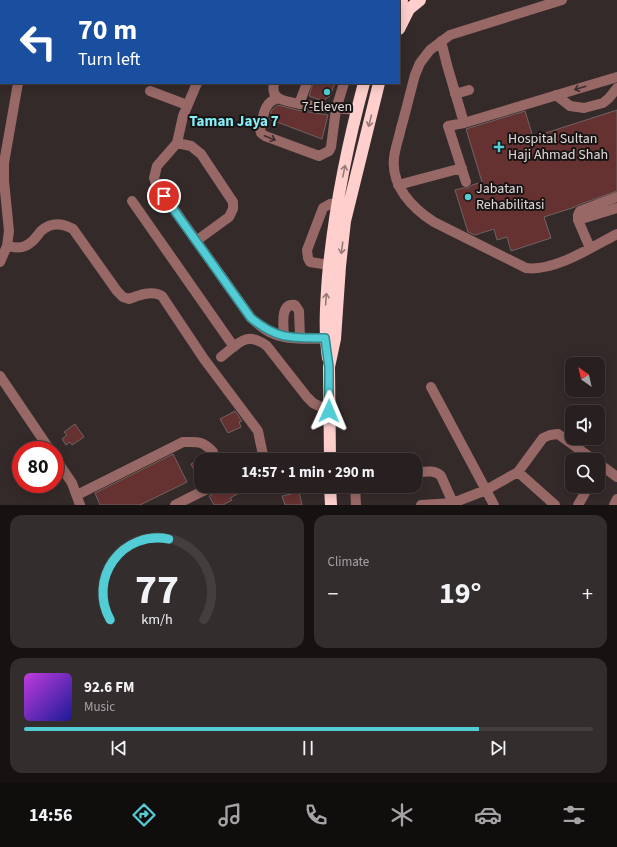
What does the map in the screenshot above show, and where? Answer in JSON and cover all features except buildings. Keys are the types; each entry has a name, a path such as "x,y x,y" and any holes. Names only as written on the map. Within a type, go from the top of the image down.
{"highway":[{"path":"400,26 409,9 420,0"},
{"path":"330,453 329,265 338,203 364,84"},
{"path":"330,338 345,220 379,84"},
{"path":"330,493 331,505"}],"street":[{"path":"555,1 450,35 430,50 420,63 414,75 394,158 395,174 398,185 408,200 424,215 434,222 526,268 534,269 564,262 617,234"},
{"path":"441,41 464,123"},
{"path":"430,50 437,53 447,65"},
{"path":"466,182 448,126 464,123 617,77"},
{"path":"0,262 6,246 9,231 4,181 4,163 18,84"},
{"path":"197,84 183,116 177,143 157,166 154,178 156,184 251,318 274,334 300,338 330,338"},
{"path":"274,84 273,88 278,98"},
{"path":"300,104 307,84"},
{"path":"344,84 336,109 331,147 329,151 319,156 264,136 261,133 260,129 267,104 278,98 300,104 336,109 357,110"},
{"path":"556,95 570,106 584,108 603,103 610,98 617,88"},
{"path":"455,94 470,90"},
{"path":"150,91 187,105"},
{"path":"177,143 191,146 201,154 233,202 233,209 229,217 196,241"},
{"path":"398,185 462,168"},
{"path":"590,248 578,220 580,211 617,198"},
{"path":"132,201 234,347"},
{"path":"329,265 310,262 307,250 323,208 330,204 338,203"},
{"path":"578,220 617,208"},
{"path":"6,246 18,248 24,247 31,244 42,231 49,226 57,224 65,225 73,229 117,291 123,297 129,299 141,294 157,293 162,296 204,358 258,431 263,453"},
{"path":"284,336 284,313 287,306 290,304 295,305 299,311 300,338"},
{"path":"221,357 242,341 251,338 259,340 267,346 307,397 313,403 329,411"},
{"path":"0,376 44,441"},
{"path":"431,387 494,505"},
{"path":"421,505 453,503 486,490 518,472 543,438 550,435 558,434 584,453"},
{"path":"76,495 182,442 200,442 206,445 213,452"},
{"path":"605,468 617,477"},
{"path":"64,471 72,483 80,505"},
{"path":"422,472 433,471 438,473 453,503"},
{"path":"518,472 555,505"},
{"path":"175,505 199,493"},
{"path":"355,493 356,505"},
{"path":"578,505 585,493"},
{"path":"614,505 617,499"}],"place":[{"name":"7-Eleven","path":"327,92"},
{"name":"Hospital Sultan Haji Ahmad Shah","path":"499,147"},
{"name":"Jabatan Rehabilitasi","path":"468,197"}],"district":[{"name":"Taman Jaya 7","path":"234,121"}],"route":[{"path":"164,196 251,318 274,334 300,338 325,338 329,367 329,411"}]}
